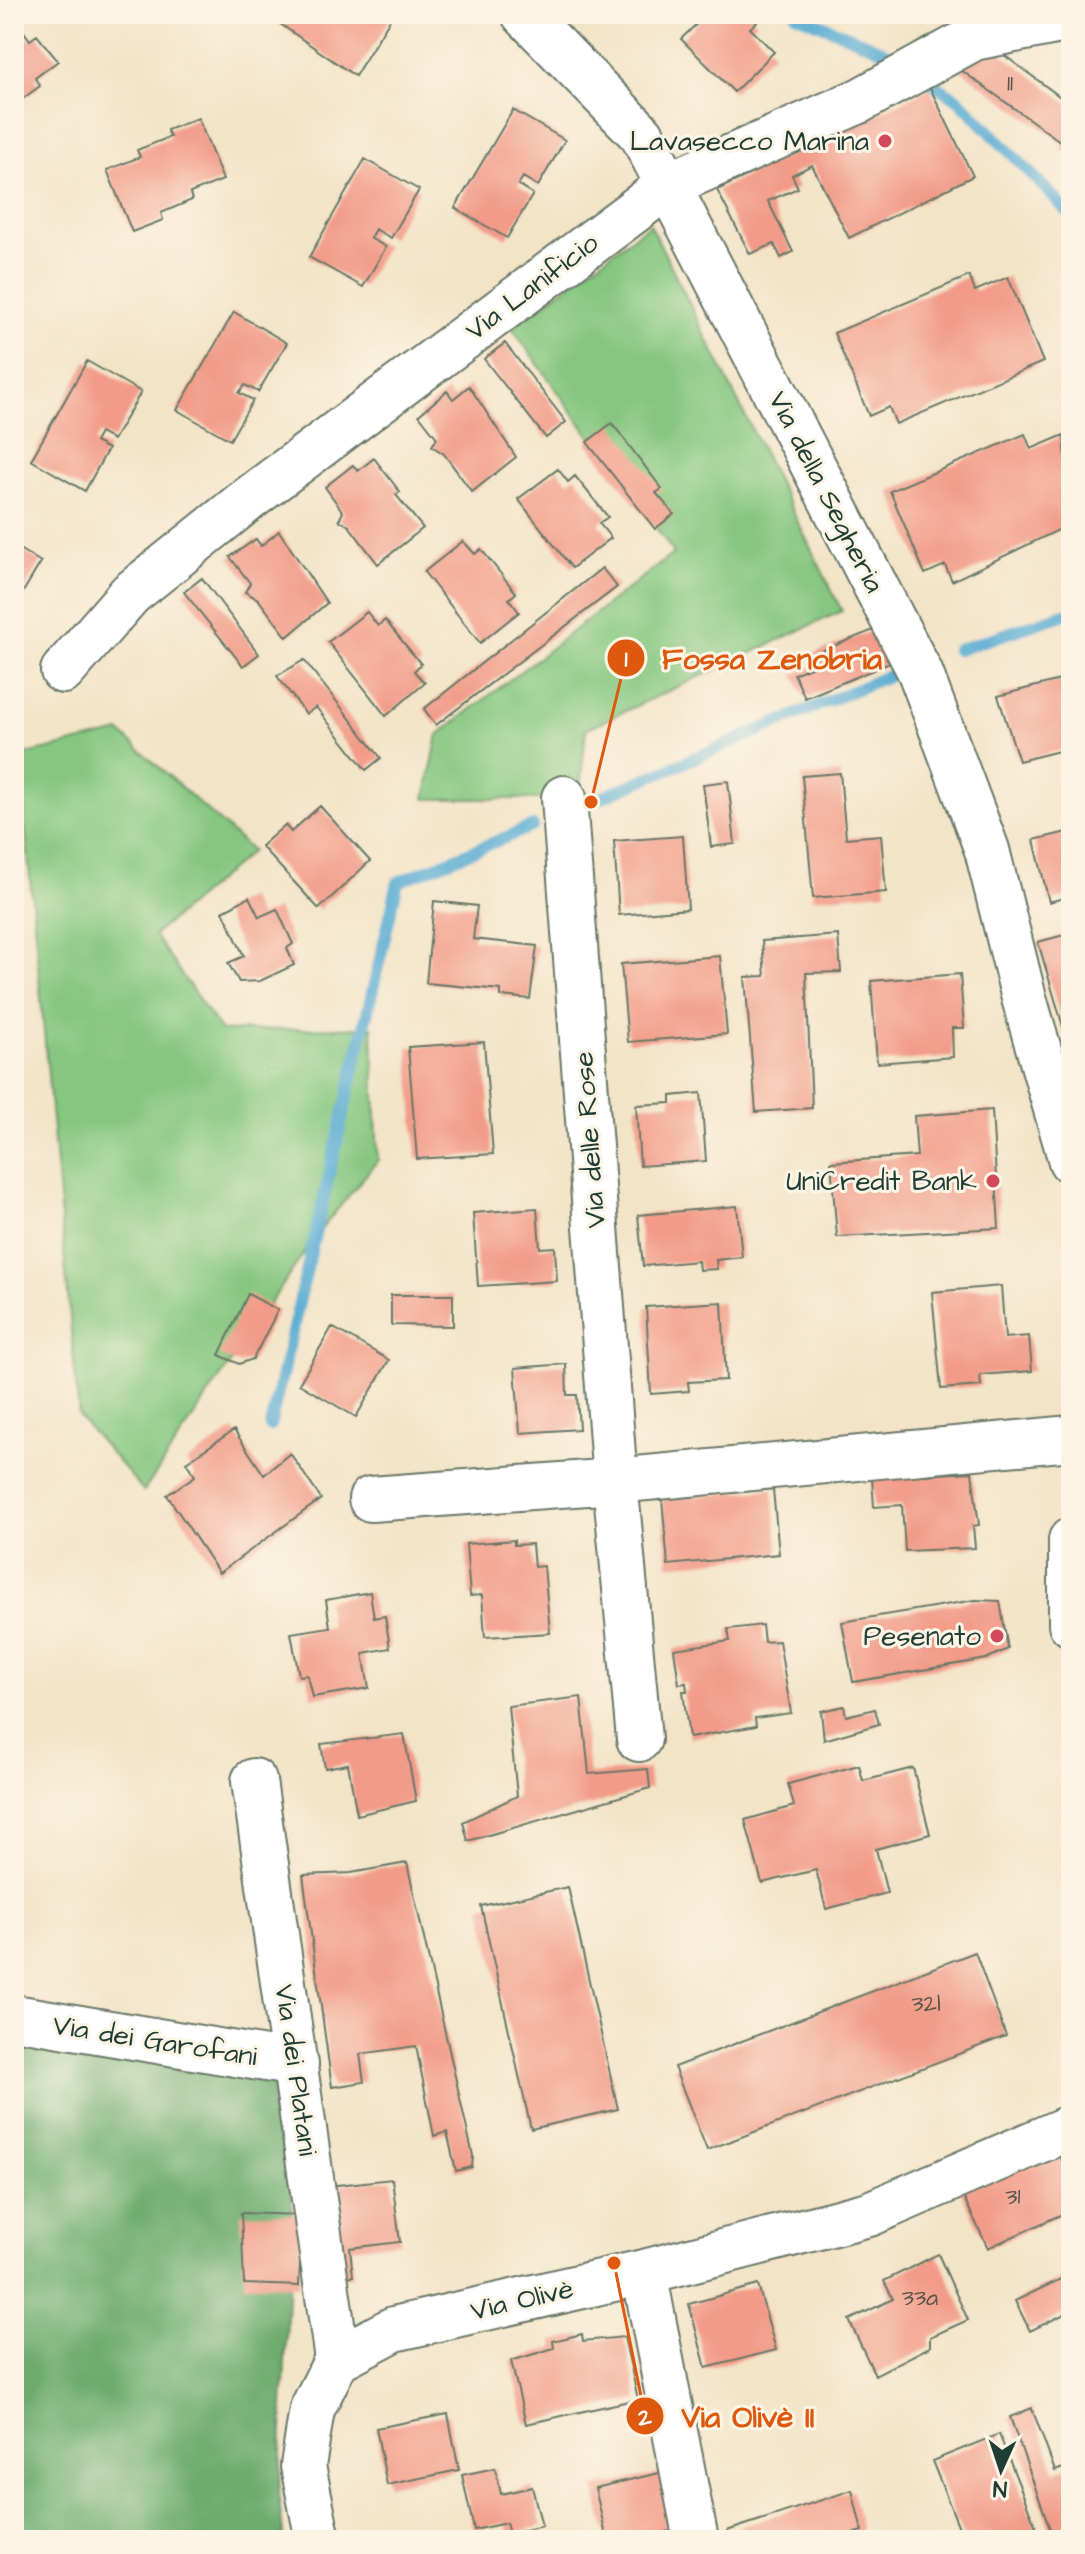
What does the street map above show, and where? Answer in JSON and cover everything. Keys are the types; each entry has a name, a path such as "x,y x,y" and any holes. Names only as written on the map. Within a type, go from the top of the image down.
{"street":[{"name":"Via della Segheria","path":"524,14 642,135 920,672 987,850 1071,1161"},
{"name":"Via Lanificio","path":"63,671 130,594 246,501 670,184 859,101 974,38 1071,19"},
{"name":"Via delle Rose","path":"564,798 615,1481 639,1739"},
{"path":"371,1499 615,1481 1071,1438"},
{"path":"1071,1540 1071,1624"},
{"name":"Via dei Platani","path":"254,1781 337,2359"},
{"name":"Via dei Garofani","path":"14,2017 296,2064"},
{"name":"Via Olivè","path":"337,2359 394,2329 644,2272 869,2214 1071,2127"},
{"path":"644,2272 696,2540"},
{"path":"318,2540 303,2466 312,2409 337,2359"}],"green space":[{"path":"650,224 842,611 586,729 579,799 425,799 438,735 674,553 512,328"},
{"path":"120,732 252,851 154,935 221,1031 372,1027 378,1160 314,1238 144,1491 79,1417 19,756"},
{"path":"14,2033 283,2072 294,2160 279,2500 284,2540 14,2540"}],"building":[{"path":"281,14 392,16 355,76 276,21"},
{"path":"707,14 749,14 757,22 750,28 774,52 734,92 681,39"},
{"path":"14,18 30,40 37,35 58,61 35,78 40,86 14,105"},
{"path":"996,49 1071,105 1071,158 1062,148 1064,144 958,68"},
{"path":"930,88 973,176 849,238 812,165 792,175 798,188 768,201 793,252 781,258 774,244 750,254 717,190"},
{"path":"513,110 565,140 538,186 523,177 518,185 533,194 507,238 455,208"},
{"path":"198,118 223,180 190,193 192,200 161,213 163,220 132,232 107,170 140,157 137,150 170,137 167,130"},
{"path":"365,159 419,190 391,238 375,229 370,238 386,247 363,287 309,257"},
{"path":"969,276 975,291 1008,277 1043,362 896,424 889,407 869,416 834,333"},
{"path":"234,312 287,343 258,392 245,385 239,393 253,400 230,440 177,410"},
{"path":"505,343 566,422 546,438 484,359"},
{"path":"87,361 141,392 113,440 100,433 95,442 108,449 85,491 31,460"},
{"path":"469,386 516,457 472,492 444,454 432,446 437,438 419,415 447,391 453,399"},
{"path":"612,423 662,489 656,493 674,514 655,529 587,442"},
{"path":"1025,434 1031,449 1064,435 1071,524 952,581 945,565 925,574 890,491"},
{"path":"374,458 400,492 396,495 423,528 378,564 349,526 339,520 343,512 325,487 353,465 358,471"},
{"path":"558,469 568,482 575,476 608,517 599,523 611,538 572,568 518,499"},
{"path":"279,531 327,603 287,637 258,599 245,592 250,583 230,557 256,539 261,546"},
{"path":"463,541 475,554 481,549 516,593 509,599 519,612 480,643 424,572"},
{"path":"14,546 41,562 14,607"},
{"path":"602,568 617,587 436,725 424,709"},
{"path":"202,578 259,654 243,666 184,592"},
{"path":"367,612 378,626 385,620 421,664 414,671 425,683 386,716 328,642"},
{"path":"881,627 895,661 805,698 794,674 817,664 813,654"},
{"path":"304,660 381,758 366,770 316,707 306,714 277,676"},
{"path":"1071,677 1071,748 1019,761 998,696"},
{"path":"840,773 846,838 881,835 886,892 813,898 802,776"},
{"path":"728,781 735,844 711,847 703,784"},
{"path":"320,806 370,861 319,909 261,846 285,825 291,832"},
{"path":"1071,831 1071,896 1049,902 1034,840"},
{"path":"683,836 688,909 619,915 614,841"},
{"path":"249,897 259,917 277,909 293,944 287,948 294,965 260,981 239,982 228,963 244,956 223,911"},
{"path":"434,901 477,906 473,939 537,946 530,999 501,996 501,990 426,983"},
{"path":"1071,933 1071,1050 1070,1050 1038,942"},
{"path":"838,935 841,972 806,973 812,1108 756,1112 745,977 765,976 762,941"},
{"path":"720,956 727,1034 628,1042 621,964"},
{"path":"960,974 964,1028 952,1028 953,1057 877,1063 871,981"},
{"path":"484,1042 493,1154 417,1159 408,1047"},
{"path":"701,1093 706,1161 640,1166 636,1105 671,1103 671,1096"},
{"path":"992,1110 999,1228 837,1237 831,1162 917,1156 914,1116"},
{"path":"737,1206 742,1257 716,1260 717,1269 699,1270 698,1261 643,1266 638,1215"},
{"path":"537,1208 540,1248 555,1247 557,1281 478,1286 473,1213"},
{"path":"1001,1286 1005,1338 1029,1336 1032,1371 980,1375 981,1386 941,1389 932,1292"},
{"path":"248,1294 278,1310 253,1359 239,1364 219,1355"},
{"path":"391,1295 453,1295 453,1326 391,1325"},
{"path":"722,1302 726,1380 688,1382 689,1391 651,1394 646,1307"},
{"path":"332,1327 389,1360 356,1417 299,1384"},
{"path":"566,1364 567,1395 577,1395 579,1429 520,1433 515,1368"},
{"path":"234,1430 264,1475 290,1453 321,1499 219,1573 167,1495 195,1476 186,1462"},
{"path":"972,1472 979,1525 973,1526 975,1548 905,1551 902,1505 874,1507 872,1478"},
{"path":"773,1489 779,1554 668,1565 662,1499"},
{"path":"514,1540 514,1545 532,1544 534,1567 544,1566 550,1633 485,1637 482,1595 470,1596 466,1544"},
{"path":"370,1592 374,1618 385,1616 390,1648 363,1653 369,1688 312,1697 307,1675 299,1676 291,1633 330,1627 326,1600"},
{"path":"975,1600 1000,1601 1008,1649 986,1659 853,1682 842,1622"},
{"path":"762,1625 764,1642 779,1641 791,1713 755,1718 756,1726 689,1738 683,1691 687,1691 686,1683 679,1684 674,1649 730,1641 728,1629"},
{"path":"581,1697 589,1774 648,1769 650,1788 468,1841 463,1822 517,1796 508,1706"},
{"path":"844,1706 846,1716 875,1709 879,1724 824,1740 821,1711"},
{"path":"404,1734 416,1801 357,1815 348,1764 325,1768 321,1744"},
{"path":"859,1765 863,1781 913,1768 930,1834 876,1849 887,1893 826,1909 816,1870 762,1883 745,1820 794,1806 788,1784"},
{"path":"407,1863 473,2156 472,2167 456,2171 447,2132 434,2136 416,2046 360,2054 364,2082 332,2087 303,1875 351,1873"},
{"path":"568,1887 618,2109 531,2129 481,1906"},
{"path":"975,1952 1006,2036 707,2150 674,2067"},
{"path":"1057,2148 1071,2184 1071,2210 988,2248 960,2190"},
{"path":"392,2179 400,2242 350,2248 353,2276 340,2277 328,2186"},
{"path":"241,2213 302,2215 299,2286 244,2284"},
{"path":"938,2254 968,2320 930,2337 930,2347 875,2375 849,2320 893,2299 884,2281"},
{"path":"1071,2274 1071,2311 1030,2331 1015,2301"},
{"path":"758,2285 776,2350 706,2368 689,2304"},
{"path":"582,2334 583,2341 624,2337 638,2399 526,2424 511,2361 554,2348 553,2341"},
{"path":"1032,2408 1055,2471 1066,2467 1071,2479 1071,2540 1054,2540 1010,2417"},
{"path":"448,2414 459,2470 387,2485 376,2428"},
{"path":"999,2434 1041,2540 964,2540 932,2461"},
{"path":"495,2468 501,2494 532,2487 542,2526 509,2534 506,2523 474,2530 462,2475"},
{"path":"672,2470 683,2528 630,2540 607,2540 595,2488"},
{"path":"852,2490 862,2531 831,2540 729,2540 727,2531"}],"waterway":[{"path":"796,14 879,49 906,67"},
{"path":"921,76 959,100 1071,215"},
{"path":"957,650 1071,612"},
{"path":"591,802 890,675"},
{"path":"270,1426 398,882 533,826"}],"place":[{"name":"Lavasecco Marina","path":"885,141"},
{"name":"Fossa Zenobria","path":"591,802"},
{"name":"UniCredit Bank","path":"993,1181"},
{"name":"Pesenato","path":"997,1636"},
{"name":"Via Olivè II","path":"614,2263"}]}
